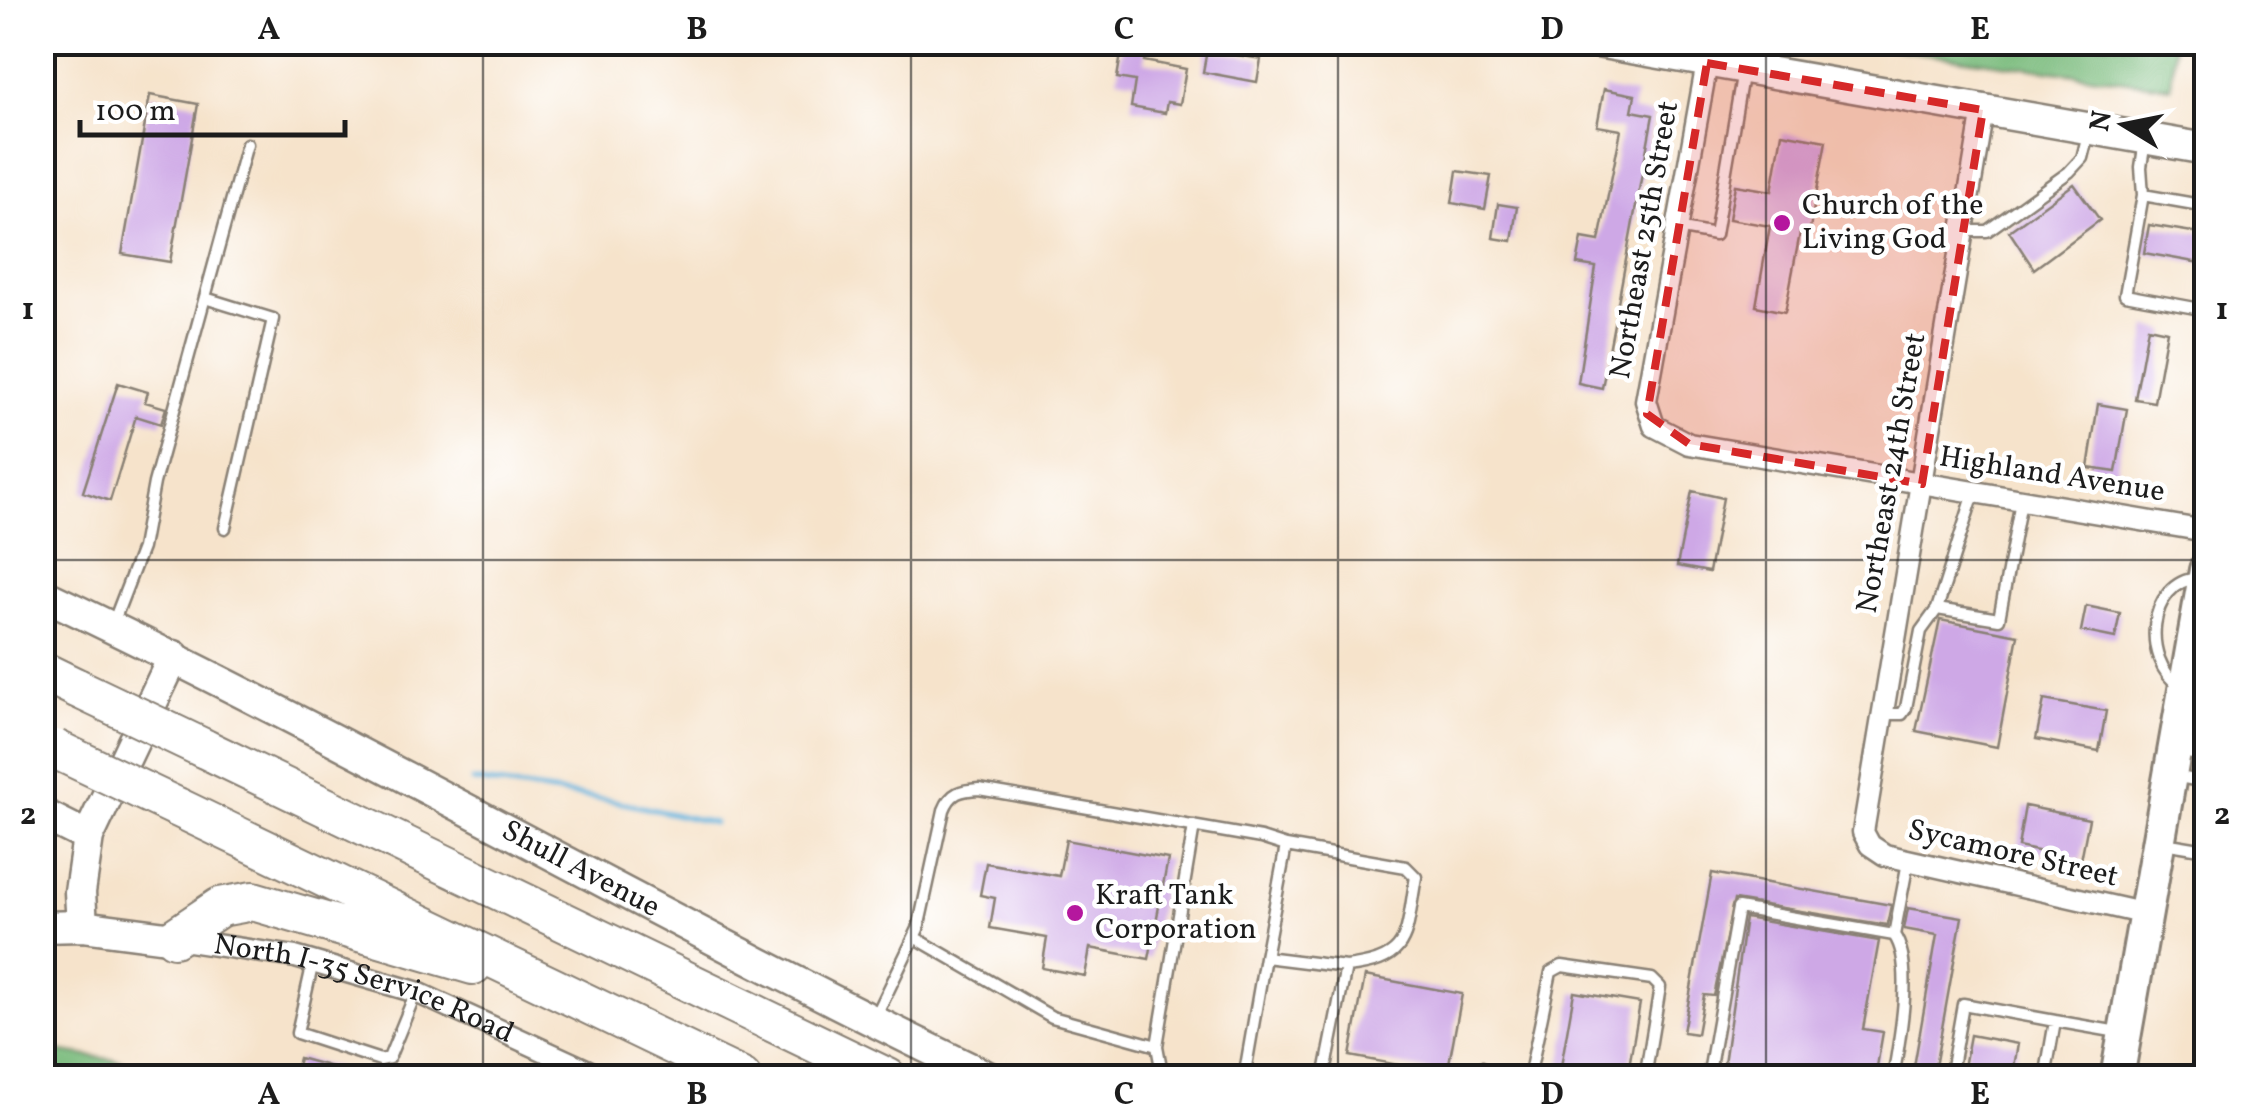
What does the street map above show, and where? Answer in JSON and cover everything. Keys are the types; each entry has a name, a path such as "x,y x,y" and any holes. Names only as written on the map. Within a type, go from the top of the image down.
{"highway":[{"path":"42,671 888,1078"},
{"path":"49,746 742,1078"},
{"path":"174,938 220,907 253,901 553,986"}],"main road":[{"path":"2117,1078 2158,842 2184,757 2186,689 2206,570"}],"street":[{"path":"1596,42 2206,149"},
{"name":"Northeast 25th Street","path":"1654,426 1646,401 1707,64"},
{"name":"Northeast 24th Street","path":"1870,845 1863,832 1864,811 1983,110"},
{"name":"Highland Avenue","path":"1654,426 1689,444 2206,531"},
{"path":"42,594 174,656 88,837 80,892 82,926"},
{"name":"Shull Avenue","path":"174,656 390,767 657,912 990,1078"},
{"path":"42,814 88,837"},
{"name":"Sycamore Street","path":"1870,845 1908,862 2146,914"},
{"path":"42,926 82,926 174,938"},
{"name":"North I-35 Service Road","path":"174,938 313,961 416,992 604,1078"}],"lane":[{"path":"1677,228 1715,235 1743,70"},
{"path":"1964,231 1987,231 2070,172 2082,158 2089,128"},
{"path":"2146,138 2141,167 2143,195 2125,295 2206,310"},
{"path":"112,627 142,548 154,483 247,144"},
{"path":"2143,195 2206,206"},
{"path":"206,298 273,319 225,528"},
{"path":"1882,714 1895,716 1906,708 1921,631 1937,608 1974,493"},
{"path":"1937,608 1998,619 2021,501"},
{"path":"2184,757 2206,782"},
{"path":"874,1020 914,938 949,797 963,790 979,788 1194,826 1406,867 1416,877 1400,947 1382,963 1346,967 1265,957"},
{"path":"1163,1078 1157,1046 1194,826"},
{"path":"2158,842 2206,850"},
{"path":"1244,1078 1286,846"},
{"path":"1894,935 1908,862"},
{"path":"1708,1078 1738,908 1894,935 1904,948 1900,1034 1893,1078"},
{"path":"914,938 1052,1016 1157,1046"},
{"path":"313,961 297,1020 297,1033 308,1040 380,1060 389,1058 416,992"},
{"path":"1528,1078 1551,972 1562,966 1652,978 1660,987 1646,1078"},
{"path":"1324,1078 1346,967"},
{"path":"1950,1078 1963,1004 2125,1034"},
{"path":"2045,1078 2055,1020"}],"highlighted area":[{"path":"1707,63 1983,110 1922,484 1689,444 1647,414"}],"green space":[{"path":"1849,43 2174,43 2171,87"},
{"path":"43,1049 121,1061 160,1077 43,1077"}],"building":[{"path":"1123,42 1147,42 1144,61 1186,69 1180,104 1167,102 1165,113 1131,107 1135,81 1117,78"},
{"path":"1207,50 1261,59 1257,82 1203,72"},
{"path":"1604,89 1635,95 1632,111 1653,115 1602,388 1578,383 1596,267 1577,264 1582,238 1599,241 1621,130 1597,126"},
{"path":"150,95 198,104 170,262 122,254"},
{"path":"1782,133 1826,141 1809,234 1800,233 1785,312 1756,306 1770,226 1729,219 1735,185 1772,191"},
{"path":"1457,171 1491,176 1485,209 1452,203"},
{"path":"2074,184 2100,220 2034,269 2009,231"},
{"path":"1498,204 1517,207 1512,241 1493,238"},
{"path":"2149,225 2205,234 2200,263 2144,253"},
{"path":"2148,327 2167,331 2154,402 2135,399"},
{"path":"118,383 148,392 145,402 166,408 161,424 136,416 110,501 83,492"},
{"path":"2098,404 2127,409 2116,472 2088,468"},
{"path":"1692,491 1723,498 1709,572 1677,566"},
{"path":"2086,606 2120,613 2115,638 2081,631"},
{"path":"1940,620 2018,635 1997,747 1916,731"},
{"path":"2044,700 2106,711 2099,751 2036,739"},
{"path":"2025,806 2089,819 2081,860 2018,847"},
{"name":"Kraft Tank Corporation","path":"1066,840 1168,859 1149,959 1090,948 1085,976 1042,968 1047,938 990,928 995,898 980,895 986,863 1059,876"},
{"path":"1712,873 1891,905 1887,925 1734,900 1714,996 1704,995 1697,1034 1683,1032"},
{"path":"1908,908 1962,917 1933,1078 1912,1078 1937,935 1904,929"},
{"path":"1745,918 1879,941 1863,1029 1883,1032 1875,1078 1722,1078"},
{"path":"1365,976 1462,994 1447,1074 1350,1056"},
{"path":"1574,992 1640,1003 1627,1078 1559,1078"},
{"path":"1970,1035 2018,1044 2012,1078 1962,1078"},
{"path":"299,1058 354,1073 354,1078 294,1078"}],"waterway":[{"path":"473,781 610,800 714,823"}],"place":[{"name":"Church of the Living God","path":"1782,223"},
{"name":"Kraft Tank Corporation","path":"1075,913"}]}
